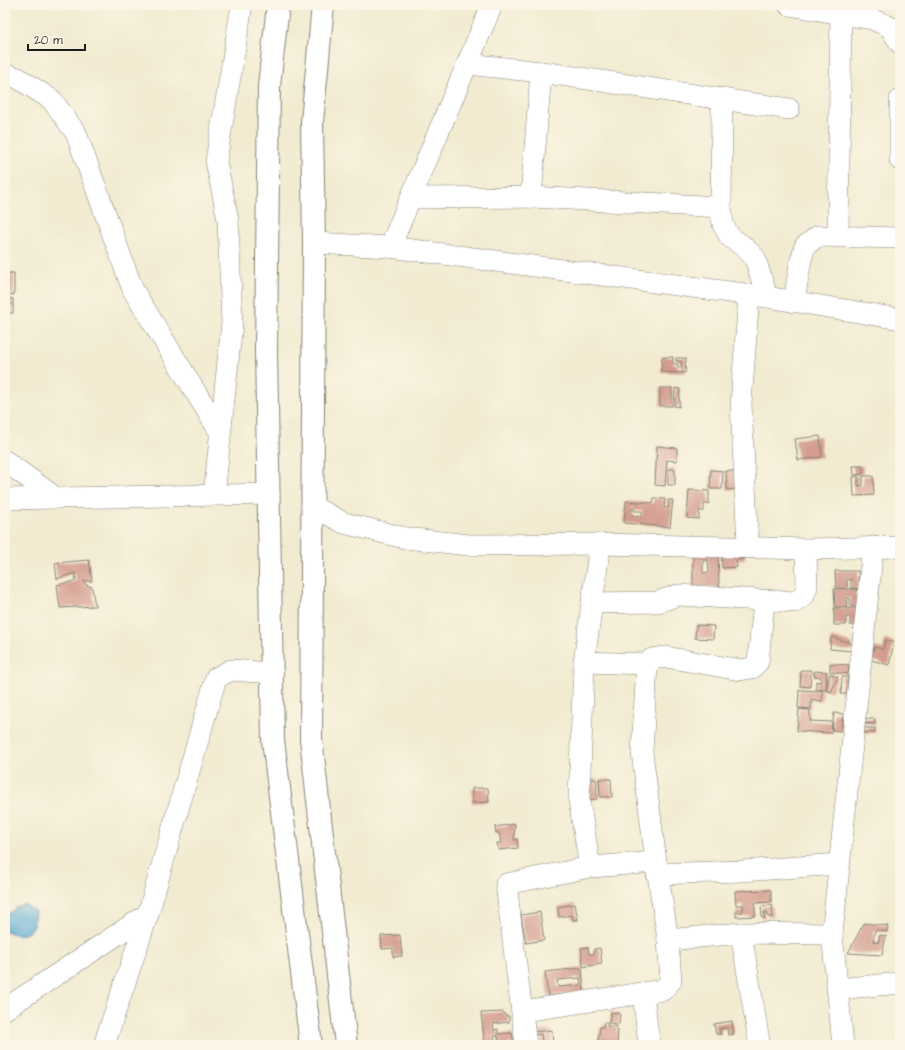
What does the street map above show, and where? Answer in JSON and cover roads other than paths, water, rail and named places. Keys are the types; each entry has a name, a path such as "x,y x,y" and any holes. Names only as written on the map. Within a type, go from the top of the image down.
{"main road":[{"path":"278,5 269,86 266,352 273,740 310,1045"},
{"path":"323,5 312,122 314,243 311,739 346,1045"}],"street":[{"path":"214,495 232,323 228,220 216,161 242,5"},
{"path":"390,247 492,5"},
{"path":"789,5 841,12 872,19 890,27 900,43"},
{"path":"838,235 841,12"},
{"path":"468,64 541,72 789,109"},
{"path":"530,197 541,72"},
{"path":"5,74 18,78 52,100 76,133 133,290 220,432"},
{"path":"722,98 721,207 723,225 730,237 743,246 755,258 758,296 741,404 748,546"},
{"path":"900,100 900,160"},
{"path":"411,198 530,197 721,207"},
{"path":"794,302 800,264 805,246 818,236 838,235 900,238"},
{"path":"314,243 390,247 758,296 900,319"},
{"path":"5,461 56,498"},
{"path":"5,499 269,494"},
{"path":"312,506 344,523 405,538 469,545 600,544 748,546 806,549 900,546"},
{"path":"590,867 579,800 584,662 600,544"},
{"path":"843,1045 832,934 873,547"},
{"path":"592,603 658,602 678,594 795,602 803,597 807,587 806,549"},
{"path":"523,1011 663,990 671,981 668,940 656,868 642,752 647,664 652,659 666,657 740,670 752,668 758,662 764,601"},
{"path":"584,662 647,664"},
{"path":"104,1045 148,914 216,678 231,670 272,673"},
{"path":"526,1045 523,1011 506,884 590,867 742,871 840,864"},
{"path":"5,1008 148,914"},
{"path":"668,940 741,934 832,934"},
{"path":"741,934 759,1041 758,1045"},
{"path":"837,989 900,983"},
{"path":"643,993 649,1045"}],"water":[{"path":"24,904 35,911 34,927 27,933 20,935 5,931 5,912 10,913 16,907"}]}
